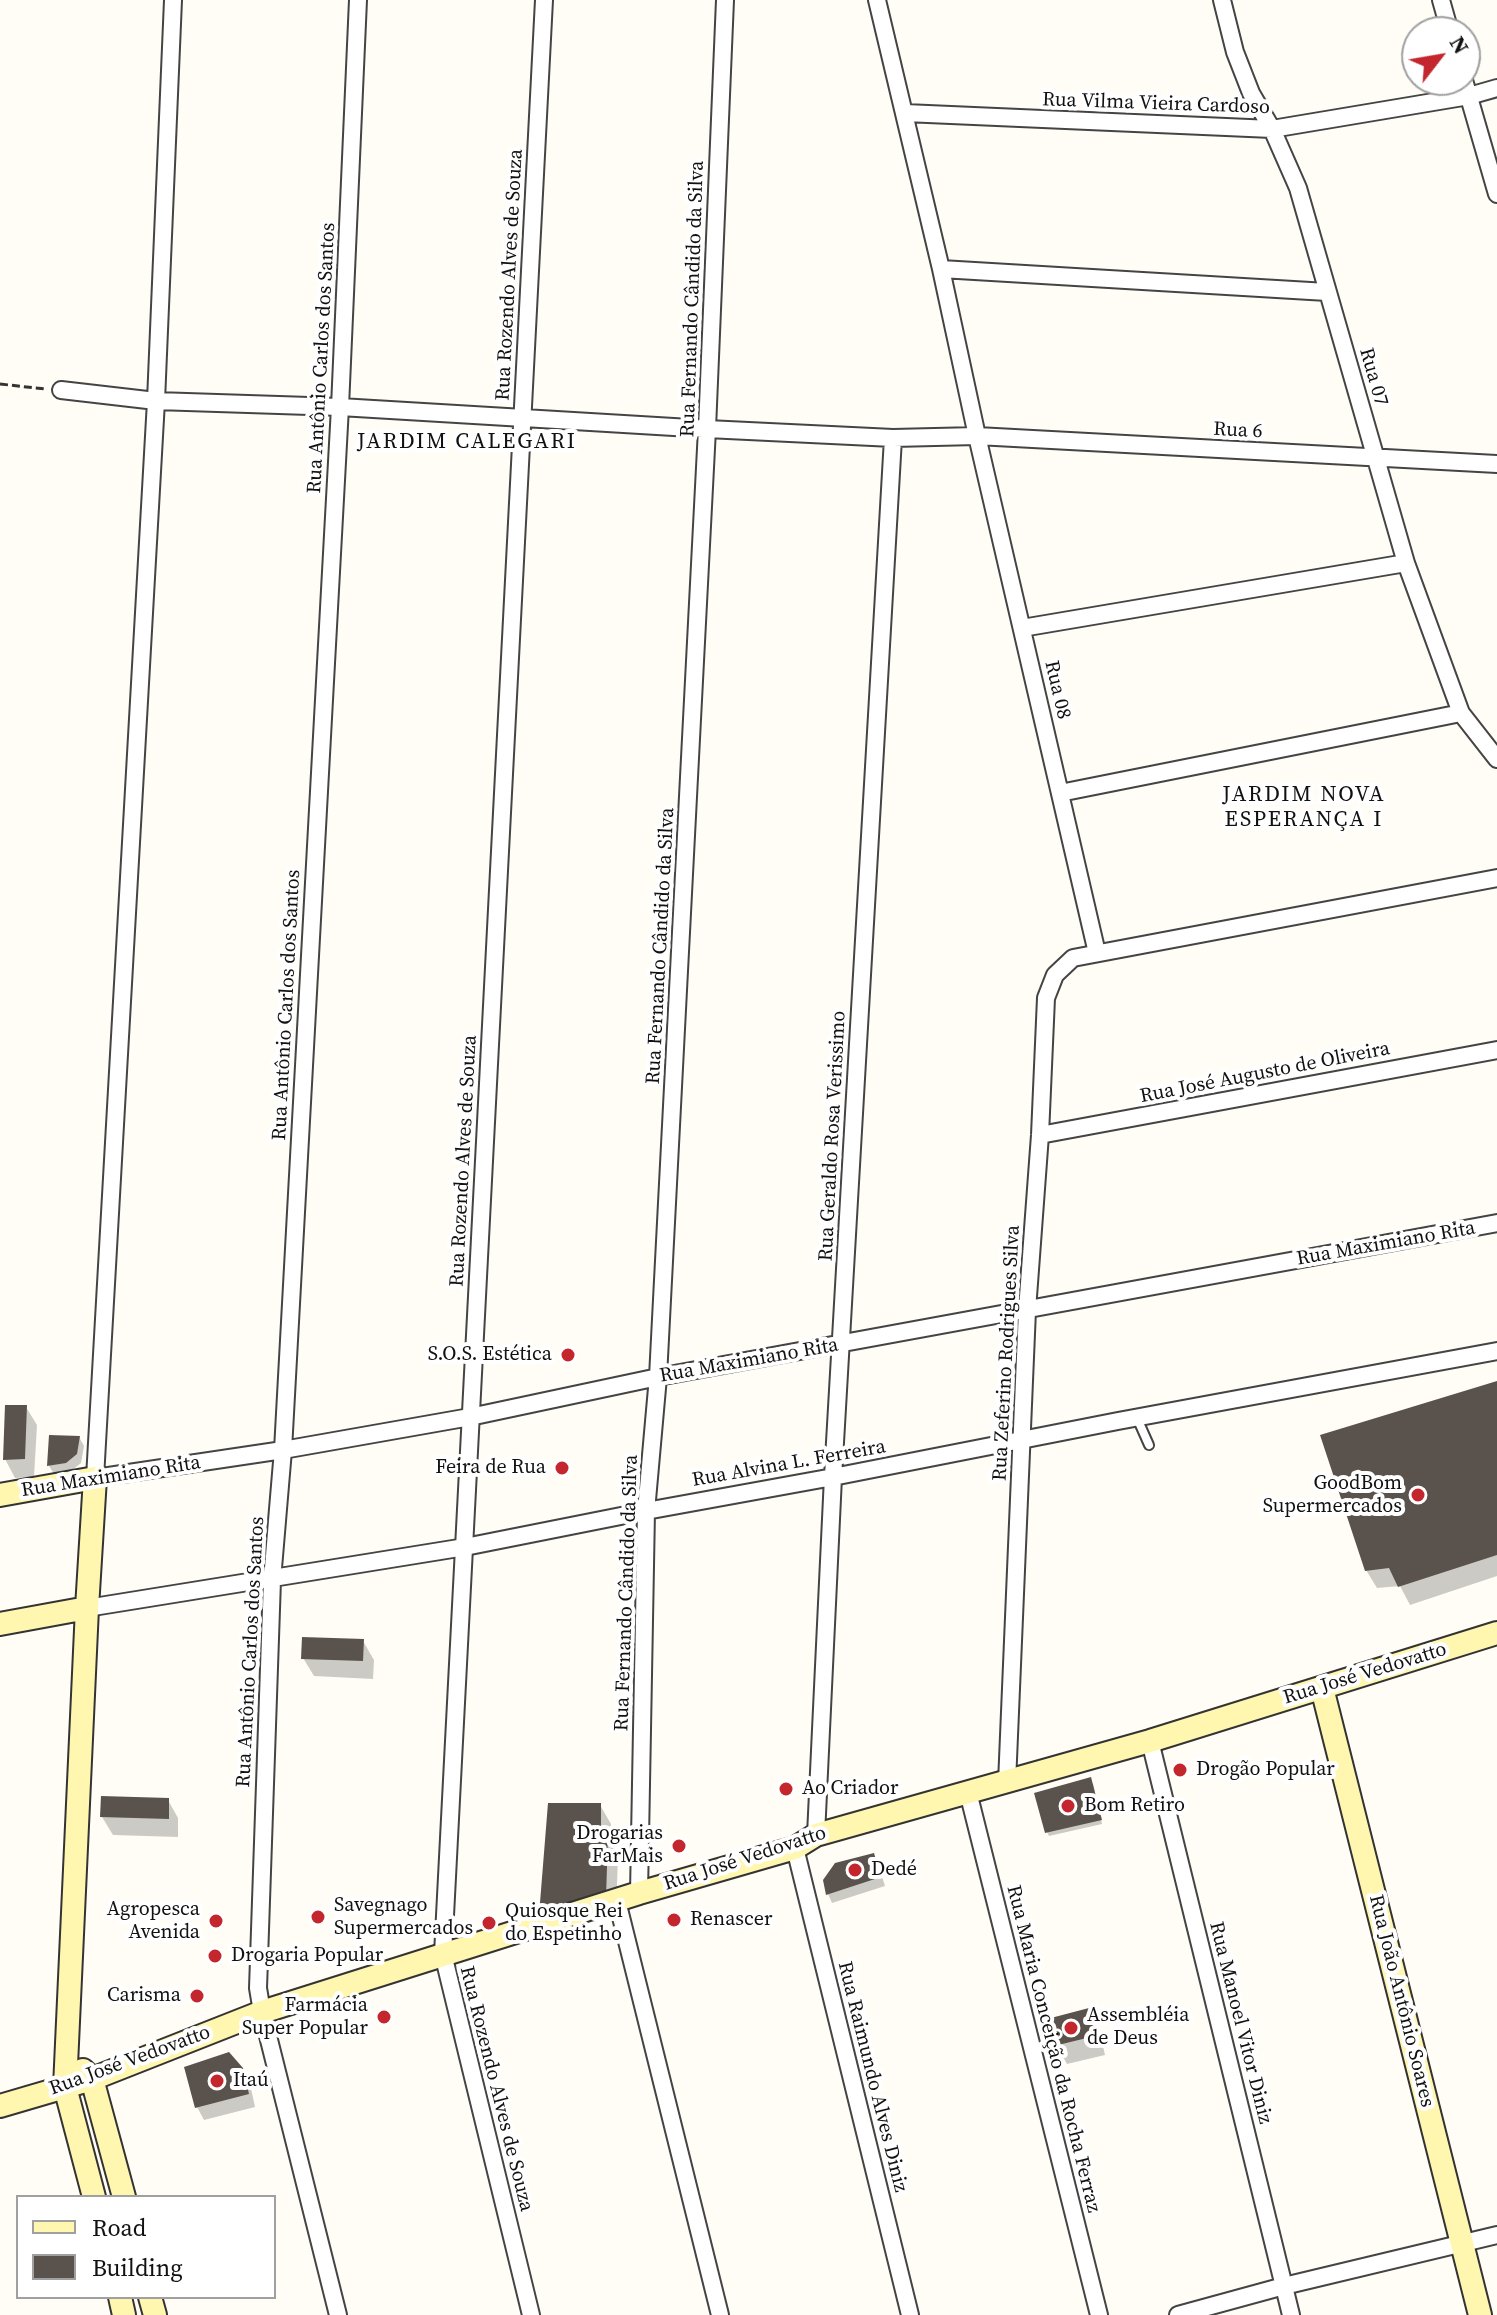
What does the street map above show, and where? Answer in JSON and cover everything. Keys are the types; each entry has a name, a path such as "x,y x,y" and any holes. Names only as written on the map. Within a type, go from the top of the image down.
{"street":[{"path":"93,2195 65,2087 87,1608 156,401 173,0"},
{"name":"Rua Antônio Carlos dos Santos","path":"338,2315 258,1988 272,1580 283,1450 340,407 358,0"},
{"name":"Rua Rozendo Alves de Souza","path":"531,2315 443,1954 544,0"},
{"name":"Rua Fernando Cândido da Silva","path":"639,1893 646,1511 658,1377 707,429 725,0"},
{"name":"Rua 08","path":"877,0 1097,953"},
{"name":"Rua 07","path":"1222,0 1235,52 1251,93 1272,129 1298,188 1406,563 1461,713 1497,759"},
{"name":"Rua Vilma Vieira Cardoso","path":"905,113 1272,129 1428,96"},
{"path":"1468,96 1497,194"},
{"path":"941,269 1327,292"},
{"name":"Rua 6","path":"61,390 156,401 340,407 893,438 977,436 1497,464"},
{"name":"Rua Geraldo Rosa Verissimo","path":"816,1835 833,1477 893,438"},
{"path":"1022,628 1406,563"},
{"path":"1060,793 1461,713"},
{"name":"Rua Zeferino Rodrigues Silva","path":"1007,1783 1027,1310 1046,998 1055,975 1073,958 1497,878"},
{"name":"Rua José Augusto de Oliveira","path":"1040,1135 1497,1050"},
{"name":"Rua Maximiano Rita","path":"0,1495 470,1417 658,1377 1497,1223"},
{"name":"Rua Alvina L. Ferreira","path":"87,1608 465,1547 1497,1351"},
{"path":"0,1624 87,1608"},
{"name":"Rua José Vedovatto","path":"0,2106 92,2079 262,2012 639,1893 795,1848 816,1835 1150,1741 1497,1633"},
{"name":"Rua João Antônio Soares","path":"1322,1688 1480,2315"},
{"name":"Rua Manoel Vitor Diniz","path":"1150,1741 1291,2315"},
{"name":"Rua Maria Conceição da Rocha Ferraz","path":"968,1792 1099,2315"},
{"name":"Rua Raimundo Alves Diniz","path":"795,1848 910,2315"},
{"path":"617,1901 720,2315"},
{"path":"68,2054 92,2079 123,2195"},
{"path":"1178,2315 1497,2235"}],"lane":[{"path":"1137,1418 1149,1445"}],"path":[{"path":"0,384 61,390"}],"building":[{"name":"GoodBom Supermercados","path":"1497,1381 1497,1555 1398,1587 1389,1568 1365,1571 1320,1435"},
{"path":"5,1405 27,1405 25,1459 3,1460"},
{"path":"49,1435 80,1436 77,1454 66,1463 47,1466"},
{"path":"302,1637 364,1639 363,1661 301,1659"},
{"name":"Bom Retiro","path":"1091,1777 1102,1820 1045,1833 1034,1793"},
{"path":"101,1796 169,1798 169,1819 100,1817"},
{"path":"548,1803 601,1803 601,1837 608,1835 606,1898 539,1915"},
{"name":"Dedé","path":"874,1853 881,1877 826,1895 823,1880 835,1863"},
{"name":"Assembléia de Deus","path":"1089,2008 1095,2036 1054,2046 1047,2019"},
{"name":"Itaú","path":"229,2052 243,2068 249,2094 195,2108 184,2067"}],"place":[{"name":"S.O.S. Estética","path":"568,1355"},
{"name":"Feira de Rua","path":"562,1468"},
{"name":"GoodBom Supermercados","path":"1418,1495"},
{"name":"Drogão Popular","path":"1180,1770"},
{"name":"Ao Criador","path":"786,1789"},
{"name":"Bom Retiro","path":"1068,1806"},
{"name":"Drogarias FarMais","path":"679,1846"},
{"name":"Dedé","path":"855,1870"},
{"name":"Savegnago Supermercados","path":"318,1917"},
{"name":"Renascer","path":"674,1920"},
{"name":"Agropesca Avenida","path":"216,1921"},
{"name":"Quiosque Rei do Espetinho","path":"489,1923"},
{"name":"Drogaria Popular","path":"215,1956"},
{"name":"Carisma","path":"197,1996"},
{"name":"Farmácia Super Popular","path":"384,2017"},
{"name":"Assembléia de Deus","path":"1071,2028"},
{"name":"Itaú","path":"217,2081"}],"district":[{"name":"JARDIM CALEGARI","path":"467,442"},
{"name":"JARDIM NOVA ESPERANÇA I","path":"1304,808"}]}
